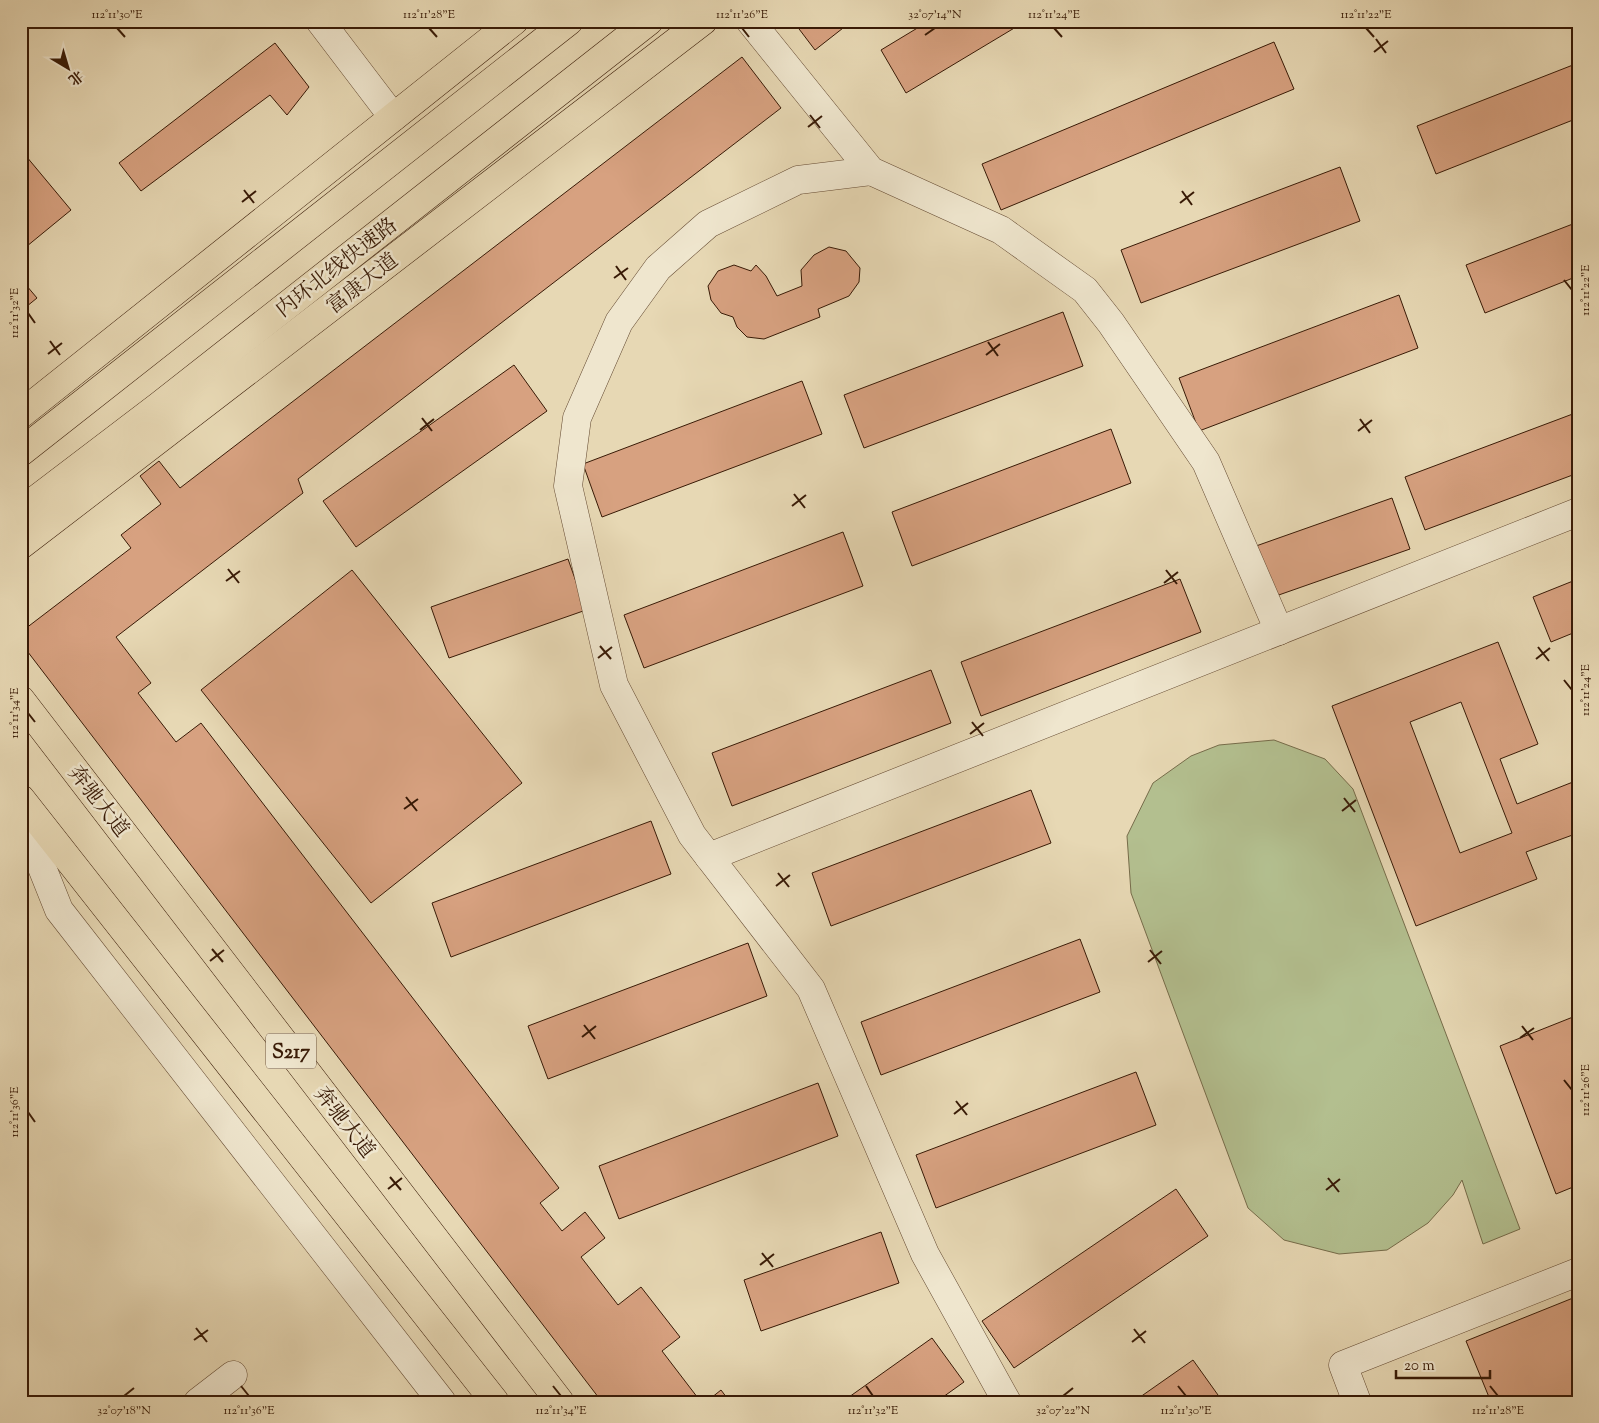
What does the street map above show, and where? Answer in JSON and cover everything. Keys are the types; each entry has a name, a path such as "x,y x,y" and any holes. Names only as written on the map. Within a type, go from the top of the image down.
{"main road":[{"path":"24,407 514,21"},
{"path":"21,452 569,21"},
{"name":"内环北线快速路","path":"21,511 159,406 649,21"},
{"name":"富康大道","path":"21,545 703,21"},
{"name":"奔驰大道","path":"21,700 560,1402"},
{"name":"S217","path":"21,799 495,1402"}],"street":[{"path":"320,21 393,117"},
{"path":"750,21 871,171 1001,230 1085,290 1111,323 1206,462 1279,631"},
{"path":"871,171 798,180 708,224 658,268 619,322 577,418 568,486 614,685 692,835 811,988 925,1254 1007,1402"},
{"path":"709,857 1578,512"},
{"path":"21,835 37,855 59,910 442,1402"},
{"path":"1358,1402 1343,1365 1578,1272"},
{"path":"198,1402 233,1376"}],"green space":[{"path":"1274,740 1325,759 1353,789 1520,1229 1483,1244 1462,1180 1453,1195 1428,1223 1387,1250 1339,1254 1284,1240 1248,1208 1131,893 1127,836 1153,783 1191,756 1219,745"}],"building":[{"path":"793,21 852,21 815,50"},
{"path":"929,21 1026,21 906,93 881,50"},
{"path":"1274,42 1294,89 1001,210 982,164"},
{"path":"275,43 309,87 287,115 270,95 141,191 119,163"},
{"path":"742,57 781,108 298,479 303,493 116,637 151,683 138,693 176,742 201,723 559,1188 540,1203 562,1231 585,1212 605,1238 581,1257 618,1305 641,1287 680,1337 662,1351 701,1402 602,1402 21,643 21,632 131,548 121,535 161,504 140,476 159,461 180,488"},
{"path":"1578,63 1578,118 1436,174 1417,126"},
{"path":"21,150 71,210 21,251"},
{"path":"1340,167 1360,221 1141,303 1121,250"},
{"path":"1578,222 1578,276 1485,313 1466,265"},
{"path":"829,247 846,251 860,268 859,282 849,296 818,309 820,317 764,339 747,337 737,327 733,317 721,313 711,300 708,286 718,271 734,265 751,271 756,265 766,276 777,296 802,286 801,270 814,255"},
{"path":"21,279 37,298 21,311"},
{"path":"1399,295 1418,348 1199,431 1179,378"},
{"path":"1063,312 1083,366 864,448 844,395"},
{"path":"514,365 547,411 356,547 323,501"},
{"path":"802,381 822,434 602,517 583,464"},
{"path":"1578,412 1578,473 1425,530 1405,477"},
{"path":"1111,429 1131,483 912,566 892,512"},
{"path":"1392,498 1410,549 1273,597 1256,546"},
{"path":"843,532 863,586 644,668 624,615"},
{"path":"568,559 586,610 449,658 431,607"},
{"path":"352,570 522,783 371,903 201,690"},
{"path":"1180,579 1201,632 981,716 961,662"},
{"path":"1578,579 1578,631 1551,642 1533,597"},
{"path":"1498,642 1538,744 1500,759 1517,804 1578,780 1578,833 1526,852 1537,879 1416,926 1332,706","holes":["1461,702 1512,833 1460,853 1410,722"]},
{"path":"931,670 951,723 732,806 712,753"},
{"path":"1031,790 1051,843 831,926 812,873"},
{"path":"651,821 671,874 451,957 432,903"},
{"path":"1080,939 1100,992 881,1075 861,1022"},
{"path":"748,943 767,996 548,1079 528,1026"},
{"path":"1578,1015 1578,1185 1556,1194 1500,1046"},
{"path":"1136,1072 1156,1125 936,1208 916,1155"},
{"path":"818,1083 838,1136 619,1219 599,1166"},
{"path":"1176,1189 1208,1236 1014,1368 982,1321"},
{"path":"881,1232 899,1283 761,1331 744,1280"},
{"path":"1578,1296 1578,1402 1491,1402 1466,1341"},
{"path":"932,1338 964,1382 936,1402 842,1402"},
{"path":"1193,1360 1223,1402 1133,1402"},
{"path":"721,1390 730,1402 706,1402"}]}
